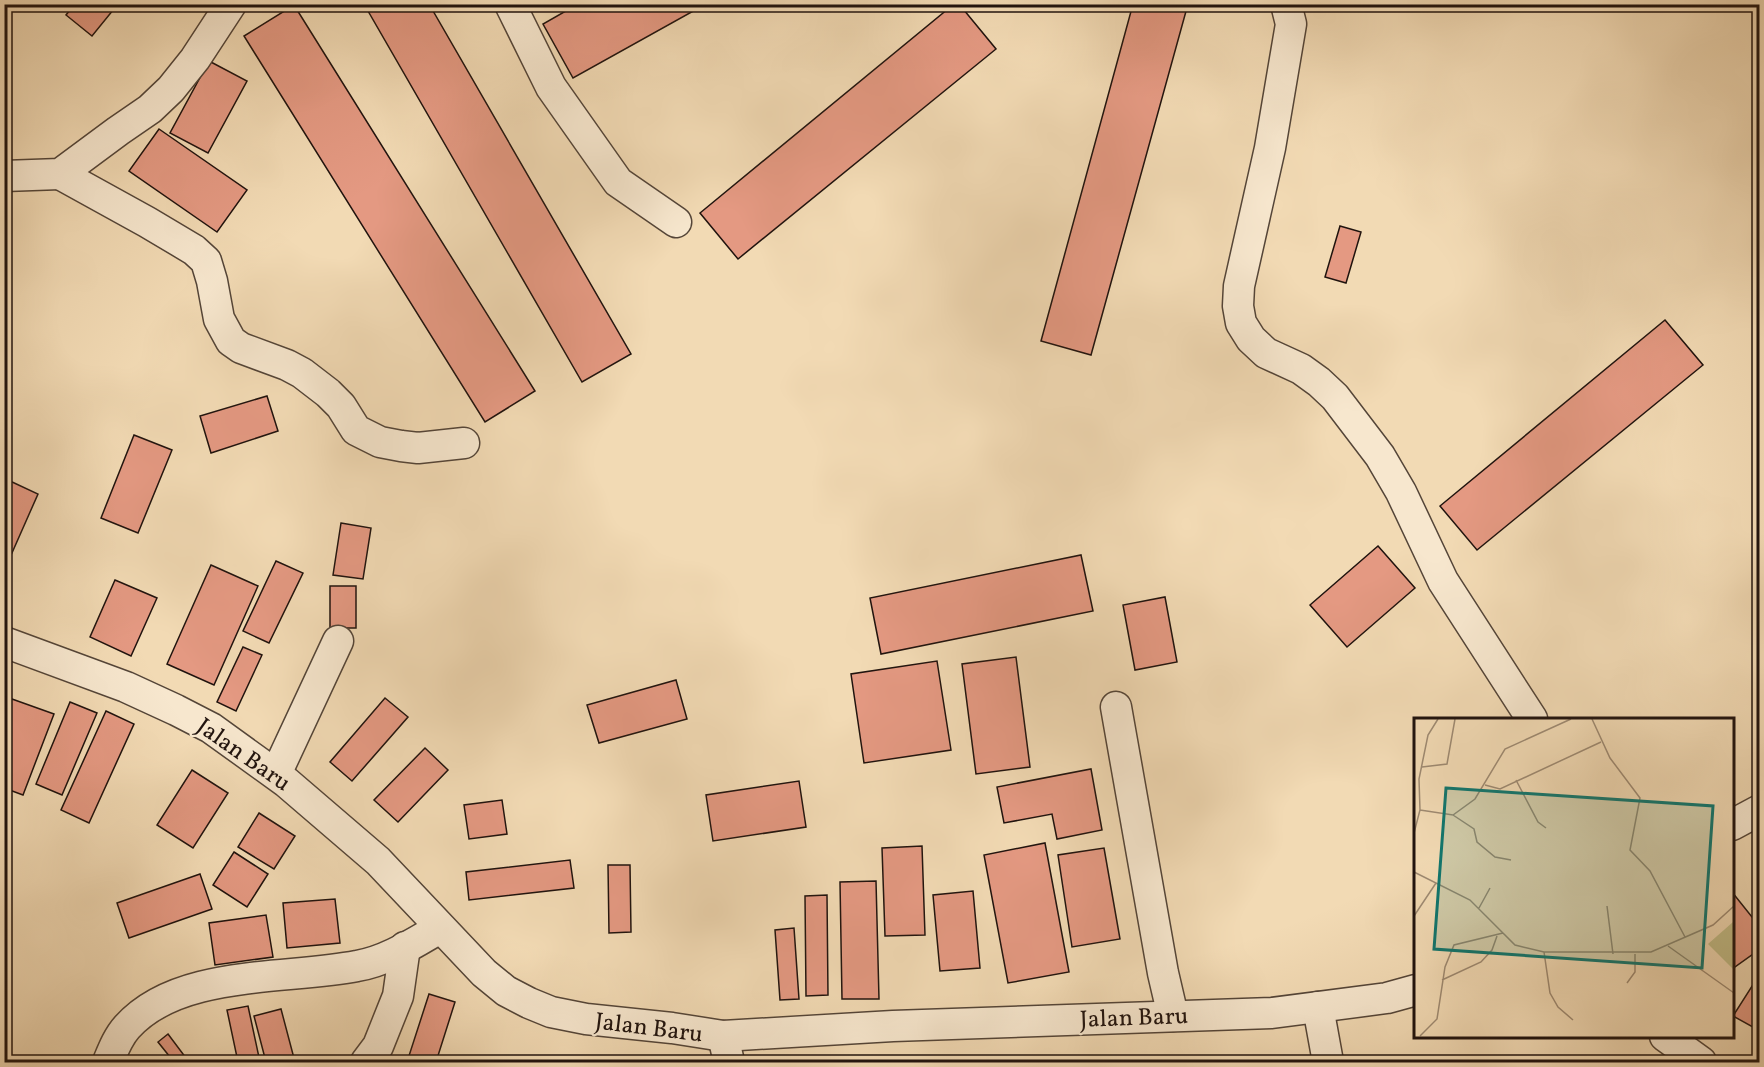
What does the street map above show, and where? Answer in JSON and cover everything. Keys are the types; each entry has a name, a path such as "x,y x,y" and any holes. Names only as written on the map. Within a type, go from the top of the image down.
{"street":[{"path":"60,174 150,109 171,89 195,59 231,4"},
{"path":"510,4 551,87 618,182 676,222"},
{"path":"1286,4 1292,24 1270,148 1239,285 1238,306 1241,323 1251,339 1266,353 1300,369 1319,382 1335,397 1361,429 1401,492 1443,581 1531,718"},
{"path":"4,176 60,174 194,250 206,261 219,319 231,341 241,348 302,373 341,406 356,430 380,442 401,446 418,448 464,443"},
{"path":"276,774 338,641"},
{"name":"Jalan Baru","path":"4,642 126,687 211,728 276,774 378,861 484,973 506,991 528,1004 551,1012 586,1019 672,1028 726,1049 893,1026 1272,1013 1387,998 1414,991"},
{"path":"1116,707 1163,973 1173,1016"},
{"path":"1734,824 1760,810"},
{"path":"108,1062 126,1028 143,1011 164,998 199,987 357,966 381,960 440,928"},
{"path":"366,1062 378,1046 398,996 405,947"},
{"path":"1318,1007 1328,1062"},
{"path":"1668,1037 1701,1062"}],"building":[{"path":"53,4 66,4 62,11"},
{"path":"75,4 118,4 92,36 66,15"},
{"path":"364,4 429,4 631,354 582,382"},
{"path":"578,4 706,4 573,78 543,24"},
{"path":"954,4 959,4 996,49 738,259 700,213"},
{"path":"1133,4 1188,4 1091,355 1041,341"},
{"path":"294,5 535,391 485,422 244,36"},
{"path":"209,61 247,81 208,153 170,133"},
{"path":"159,129 247,190 217,232 129,171"},
{"path":"1340,226 1361,232 1346,283 1325,277"},
{"path":"1665,320 1703,365 1477,550 1440,506"},
{"path":"267,396 278,431 211,453 200,416"},
{"path":"134,435 172,450 138,533 101,518"},
{"path":"10,481 38,494 4,571 4,494"},
{"path":"341,523 371,528 363,579 333,575"},
{"path":"1378,546 1415,588 1347,647 1310,605"},
{"path":"1081,555 1093,611 881,654 870,598"},
{"path":"276,561 303,573 269,643 243,631"},
{"path":"211,565 258,586 214,685 167,664"},
{"path":"115,580 157,598 131,656 90,637"},
{"path":"330,586 356,586 356,628 330,628"},
{"path":"1165,597 1177,662 1135,670 1123,605"},
{"path":"243,647 262,655 236,711 217,702"},
{"path":"1016,657 1030,767 976,774 962,664"},
{"path":"937,661 951,750 864,763 851,674"},
{"path":"676,680 687,719 599,743 587,705"},
{"path":"385,698 408,717 352,781 330,762"},
{"path":"12,699 54,714 23,795 4,788 4,718"},
{"path":"70,702 97,713 62,795 36,784"},
{"path":"106,711 134,724 89,823 61,810"},
{"path":"425,748 448,770 398,822 374,800"},
{"path":"1091,769 1102,830 1057,839 1052,814 1004,823 997,787"},
{"path":"192,770 228,793 193,848 157,825"},
{"path":"799,781 806,827 713,841 706,795"},
{"path":"502,800 507,834 469,839 464,805"},
{"path":"259,813 295,836 274,869 238,847"},
{"path":"1045,843 1069,972 1008,983 984,855"},
{"path":"922,846 925,935 885,936 882,848"},
{"path":"1104,848 1120,939 1072,947 1058,855"},
{"path":"234,852 268,874 247,907 213,885"},
{"path":"570,860 574,888 469,900 466,872"},
{"path":"608,865 630,865 631,932 609,933"},
{"path":"200,874 212,909 129,938 117,903"},
{"path":"876,881 879,999 842,999 840,882"},
{"path":"973,891 980,968 940,971 933,895"},
{"path":"1734,894 1760,927 1760,949 1734,968"},
{"path":"827,895 828,995 806,996 805,896"},
{"path":"335,899 340,943 287,948 283,903"},
{"path":"266,915 273,957 215,965 209,923"},
{"path":"794,928 799,999 780,1000 775,930"},
{"path":"1754,983 1760,987 1760,1031 1734,1014"},
{"path":"429,994 455,1002 436,1062 407,1062"},
{"path":"248,1006 260,1062 238,1062 227,1010"},
{"path":"281,1009 295,1062 266,1062 254,1016"},
{"path":"168,1034 189,1062 174,1062 158,1042"}]}
